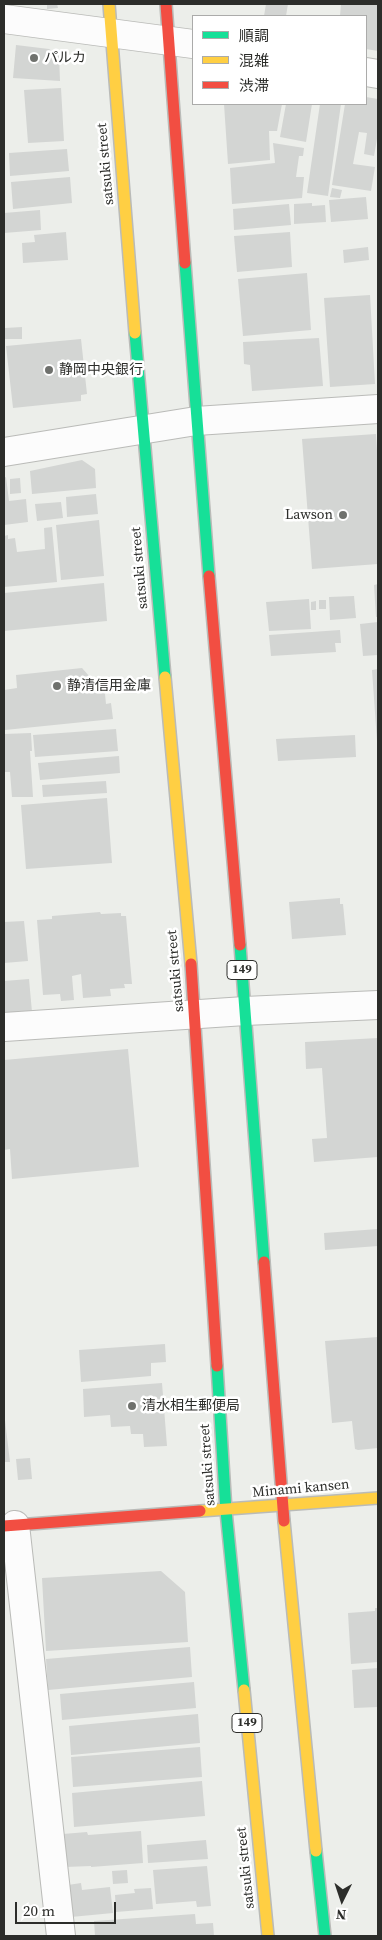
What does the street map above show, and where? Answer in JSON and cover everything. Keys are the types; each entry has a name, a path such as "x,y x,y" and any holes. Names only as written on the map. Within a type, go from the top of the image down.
{"main road":[{"name":"satsuki street","path":"109,4 143,429 195,1014 226,1511 268,1936"},
{"name":"149","path":"166,4 181,42 196,421 245,1011 282,1506 325,1936"},
{"name":"Minami kansen","path":"9,1525 226,1511 378,1498"}],"street":[{"path":"4,18 181,42"},
{"path":"4,452 196,421 378,409"},
{"path":"4,1027 245,1011 378,1005"},
{"path":"9,1525 61,1936"}],"building":[{"path":"47,4 57,4 58,8 47,9"},
{"path":"266,4 288,4 286,15 264,15"},
{"path":"341,4 378,4 378,51 367,49 367,15 340,15"},
{"path":"16,45 49,49 59,55 60,81 13,78"},
{"path":"61,88 64,141 28,143 24,90"},
{"path":"367,97 378,99 378,133 374,156 364,154 367,133 359,132 353,164 375,167 371,191 332,185 345,105 367,105"},
{"path":"224,105 282,105 277,131 269,131 270,160 228,164"},
{"path":"286,105 312,105 306,142 280,137"},
{"path":"320,105 341,105 328,196 307,193"},
{"path":"273,143 304,148 303,156 299,156 296,177 304,177 302,198 232,204 230,168 275,163"},
{"path":"67,149 69,171 10,176 9,153"},
{"path":"70,177 72,203 13,209 11,182"},
{"path":"332,188 342,190 340,198 330,197"},
{"path":"366,197 368,219 331,222 329,200"},
{"path":"312,203 312,206 325,205 326,222 294,224 294,204"},
{"path":"289,204 291,225 234,230 233,209"},
{"path":"40,210 41,230 4,233 4,213"},
{"path":"66,232 68,260 23,263 22,243 35,242 34,235"},
{"path":"290,232 292,267 237,272 234,236"},
{"path":"368,247 369,260 344,263 343,250"},
{"path":"307,273 311,330 243,336 238,279"},
{"path":"370,295 375,384 330,387 324,298"},
{"path":"22,327 22,339 5,339 5,328"},
{"path":"319,338 323,386 252,391 250,365 244,364 243,342"},
{"path":"81,339 87,394 81,395 81,401 13,408 6,346"},
{"name":"Lawson","path":"376,434 378,466 378,564 312,569 302,439"},
{"path":"82,460 95,469 96,488 32,494 30,471"},
{"path":"6,477 9,501 26,499 28,522 4,525 4,478"},
{"path":"20,478 21,493 10,494 10,479"},
{"path":"96,494 98,514 67,517 66,497"},
{"path":"61,502 63,518 37,521 35,504"},
{"path":"99,520 104,576 61,580 56,525"},
{"path":"52,527 57,582 4,587 4,536 8,535 8,539 15,538 17,552 45,549 44,528"},
{"path":"104,583 107,621 4,631 4,593"},
{"path":"378,584 378,617 376,617 374,585"},
{"path":"354,596 356,618 330,620 329,597"},
{"path":"309,599 311,629 269,631 266,602"},
{"path":"319,600 326,600 326,609 319,609"},
{"path":"316,601 316,610 311,610 311,602"},
{"path":"378,622 378,655 363,656 360,624"},
{"path":"340,630 341,643 335,643 336,652 271,656 269,635"},
{"path":"82,668 105,694 106,704 111,703 113,719 5,730 4,690 17,688 16,675"},
{"path":"378,669 378,741 377,741 372,670"},
{"path":"116,729 118,751 35,757 33,735"},
{"path":"31,733 32,751 30,751 33,797 12,797 10,772 4,772 4,734"},
{"path":"355,735 356,757 278,761 276,739"},
{"path":"119,756 120,773 40,780 38,763"},
{"path":"106,781 107,793 43,797 42,785"},
{"path":"107,798 112,863 26,869 21,805"},
{"path":"340,898 340,904 343,904 346,935 292,939 289,902"},
{"path":"100,912 101,914 121,913 121,916 126,916 132,984 124,984 125,988 110,989 111,996 83,998 81,974 72,976 74,1000 61,1001 60,994 43,995 37,920 52,919 52,916"},
{"path":"24,921 28,961 4,963 4,922"},
{"path":"29,979 32,1012 4,1014 4,981"},
{"path":"378,1038 378,1157 314,1162 312,1139 327,1138 322,1068 306,1069 305,1042"},
{"path":"128,1049 139,1167 12,1179 10,1149 4,1150 4,1060"},
{"path":"378,1229 378,1246 325,1250 324,1233"},
{"path":"378,1337 378,1448 358,1450 355,1449 352,1421 332,1423 325,1341"},
{"path":"165,1344 166,1362 151,1363 151,1376 81,1382 79,1350"},
{"path":"162,1383 167,1446 144,1447 143,1434 131,1434 130,1426 111,1427 110,1415 84,1417 83,1389"},
{"path":"4,1412 10,1462 4,1462"},
{"path":"30,1458 32,1479 18,1480 16,1459"},
{"path":"161,1571 185,1592 188,1642 46,1651 42,1578"},
{"path":"375,1608 378,1608 378,1662 351,1664 348,1613 375,1611"},
{"path":"190,1647 192,1677 48,1690 46,1659"},
{"path":"378,1668 378,1707 354,1708 352,1670"},
{"path":"194,1682 196,1708 62,1720 60,1694"},
{"path":"198,1714 200,1743 71,1755 69,1726"},
{"path":"200,1747 202,1777 73,1787 71,1757"},
{"path":"202,1781 205,1816 74,1827 72,1793"},
{"path":"141,1831 143,1863 65,1867 63,1834 87,1832 88,1835"},
{"path":"206,1840 208,1859 148,1863 147,1845"},
{"path":"207,1866 211,1906 197,1907 196,1901 156,1904 153,1870"},
{"path":"127,1870 128,1883 113,1884 112,1871"},
{"path":"81,1883 82,1890 110,1887 113,1913 71,1917 68,1885"},
{"path":"151,1888 153,1909 116,1912 115,1895 135,1893 134,1889"},
{"path":"195,1914 196,1924 213,1923 214,1936 95,1936 94,1921"}],"traffic: fast":[{"path":"185,263 209,576"},
{"path":"135,333 165,677"},
{"path":"240,945 264,1262"},
{"path":"217,1366 226,1511 244,1690"},
{"path":"316,1851 325,1936"}],"traffic: slow":[{"path":"109,4 135,333"},
{"path":"165,677 191,964"},
{"path":"200,1511 378,1498"},
{"path":"284,1521 316,1851"},
{"path":"244,1690 268,1936"}],"traffic: jam":[{"path":"166,4 185,263"},
{"path":"209,576 240,945"},
{"path":"191,964 217,1366"},
{"path":"264,1262 284,1521"},
{"path":"4,1526 200,1511"}],"place":[{"name":"パルカ","path":"34,58"},
{"name":"静岡中央銀行","path":"49,370"},
{"name":"Lawson","path":"343,515"},
{"name":"静清信用金庫","path":"57,686"},
{"name":"清水相生郵便局","path":"132,1406"}]}
